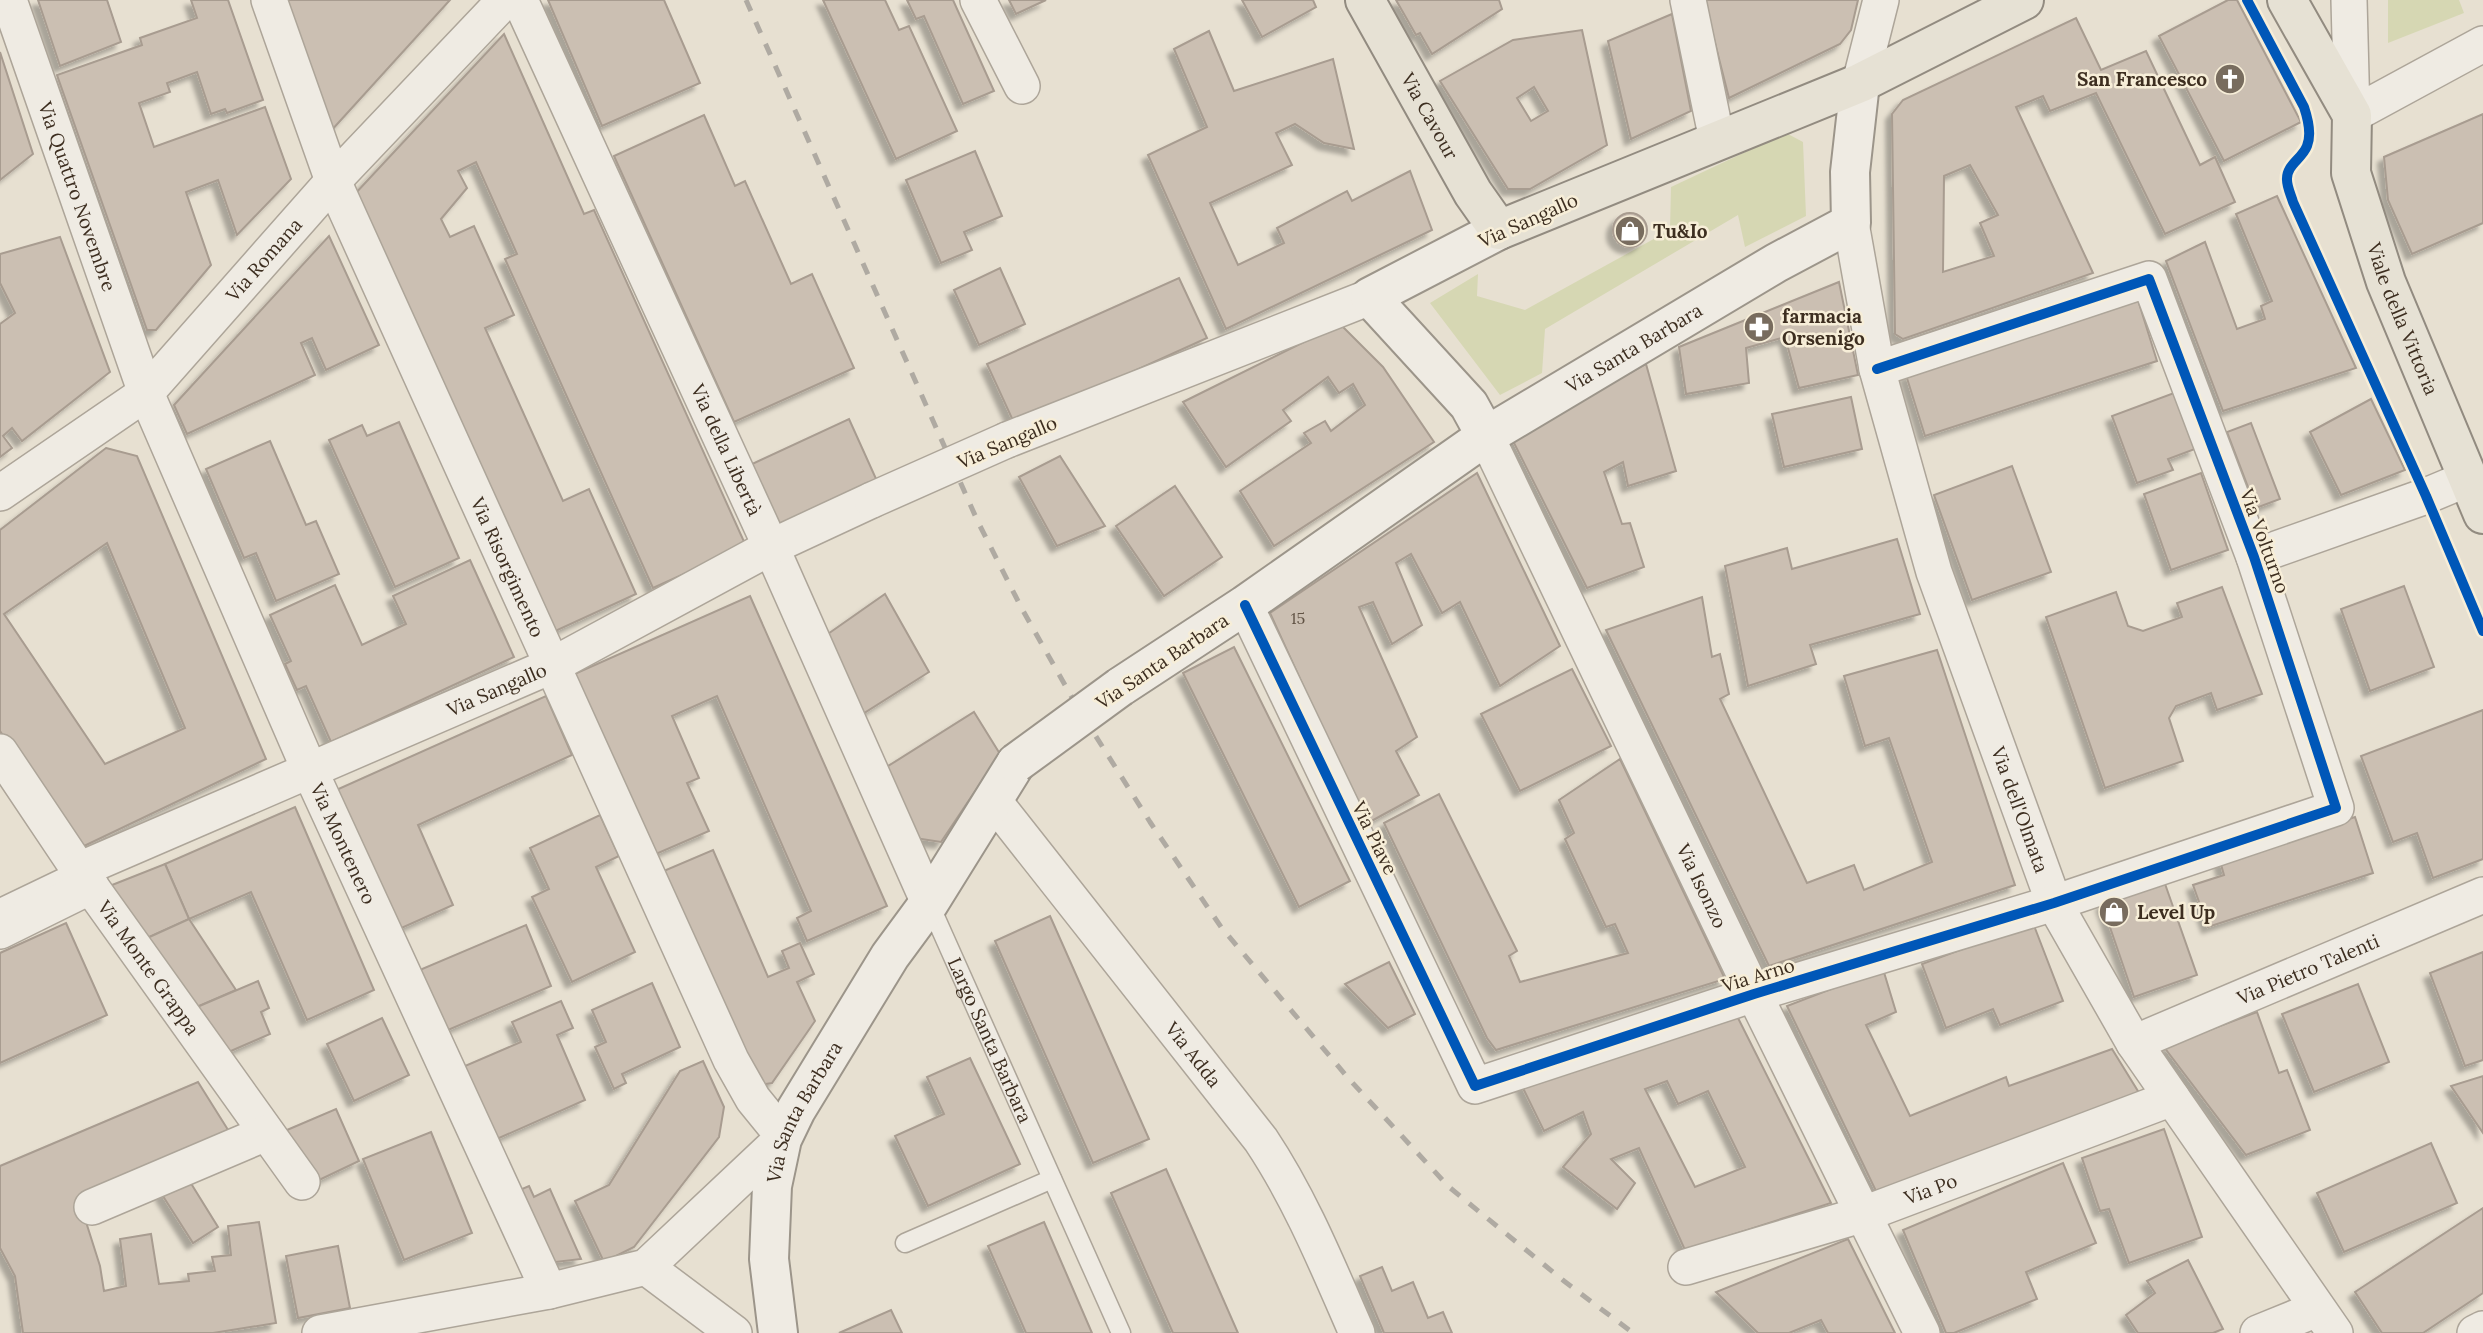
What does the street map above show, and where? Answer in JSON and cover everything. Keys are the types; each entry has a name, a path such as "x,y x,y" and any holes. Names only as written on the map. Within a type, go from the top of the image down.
{"main road":[{"name":"Via Cavour","path":"1365,0 1473,193 1499,230"},
{"name":"Via Sangallo","path":"1499,230 1860,83 2024,0"},
{"path":"2287,0 2352,115"},
{"name":"Viale della Vittoria","path":"2352,115 2351,173 2386,282 2483,514"}],"street":[{"name":"Via Quattro Novembre","path":"9,0 146,393"},
{"name":"Via Risorgimento","path":"269,0 333,181 731,1060 753,1099 775,1125 782,1139"},
{"name":"Via Romana","path":"0,493 146,393 333,181 505,0"},
{"name":"Via della Libertà","path":"520,0 771,547 929,903"},
{"path":"978,0 1022,86"},
{"path":"1688,0 1717,140"},
{"path":"1851,223 1850,172 1860,83 1881,0"},
{"path":"2348,0 2352,115 2483,44"},
{"name":"Via dell'Olmata","path":"1851,223 1877,369 1934,572 2054,903 2134,1043 2326,1321"},
{"name":"Via Santa Barbara","path":"779,1333 769,1259 772,1186 782,1139 796,1111 890,956 929,903 1016,763 1120,688 1245,605 1486,436 1776,263 1851,223"},
{"name":"Via Sangallo","path":"0,931 85,878 310,771 553,665 771,547 1007,440 1370,297 1499,230"},
{"name":"Via Volturno","path":"1877,369 2149,279 2253,557 2336,808 2054,903"},
{"path":"1370,297 1469,405 1486,436"},
{"name":"Via Montenero","path":"146,393 310,771 549,1292"},
{"name":"Via Isonzo","path":"1486,436 1754,993 1922,1333"},
{"name":"Via Volturno","path":"2253,557 2426,496 2469,478"},
{"name":"Via Piave","path":"1245,605 1475,1086"},
{"name":"Via Monte Grappa","path":"0,752 85,878 302,1182"},
{"name":"Via Adda","path":"993,800 1266,1148 1291,1188 1313,1232 1357,1333"},
{"name":"Via Pietro Talenti","path":"2134,1043 2483,895"},
{"name":"Via Arno","path":"1475,1086 1754,993 2054,903"},
{"name":"Via Po","path":"1686,1267 1864,1214 2172,1098"},
{"path":"92,1207 266,1133"},
{"path":"320,1333 442,1322 646,1267 782,1139"},
{"path":"646,1267 734,1333"},
{"path":"2258,1333 2326,1321"},
{"path":"2475,1333 2483,1329"}],"lane":[{"name":"Via Sangallo","path":"0,908 85,878"},
{"name":"Largo Santa Barbara","path":"929,903 1121,1333"},
{"path":"905,1243 1052,1179"}],"green space":[{"path":"2388,0 2459,0 2464,13 2388,43"},
{"path":"1786,133 1803,142 1806,216 1745,247 1738,215 1545,329 1542,373 1500,395 1430,303 1478,274 1477,296 1525,310 1670,230 1671,187"}],"building":[{"path":"38,0 107,0 121,42 60,66"},
{"path":"191,0 228,0 263,100 227,113 225,109 211,114 197,72 167,83 170,92 139,103 154,147 265,107 291,179 237,235 218,180 186,192 211,265 156,330 147,330 57,75 142,45 140,38 197,18"},
{"path":"285,0 450,0 330,132"},
{"path":"548,0 664,0 700,83 602,126"},
{"path":"823,0 885,0 899,30 909,26 957,131 896,159"},
{"path":"907,0 953,0 994,91 963,104 924,16 916,19"},
{"path":"1009,0 1046,0 1016,14"},
{"path":"1242,0 1313,0 1316,7 1262,37"},
{"path":"1396,0 1499,0 1502,9 1432,54 1420,33 1416,35"},
{"path":"1704,0 1858,0 1851,30 1840,44 1729,98"},
{"name":"San Francesco","path":"2228,0 2237,0 2301,122 2224,161 2159,36"},
{"path":"1672,14 1691,111 1631,139 1608,41"},
{"path":"2076,18 2101,70 2146,51 2200,165 2215,157 2235,202 2165,234 2096,93 2050,111 2043,96 2016,107 2093,273 1903,339 1895,334 1892,114 1903,100","holes":["1970,165 1998,215 1980,223 1994,256 1943,272 1944,176"]},
{"path":"1582,30 1607,145 1530,189 1508,189 1440,81 1513,40","holes":["1534,87 1548,111 1531,121 1517,98"]},
{"path":"1209,31 1234,91 1333,59 1354,149 1324,143 1295,124 1276,133 1292,165 1210,203 1238,265 1284,243 1277,228 1347,191 1352,201 1410,171 1432,230 1226,329 1148,155 1207,127 1174,49"},
{"path":"504,34 584,214 594,210 746,546 653,588 505,259 517,254 476,162 458,171 467,188 441,219 450,237 474,226 514,315 485,328 563,501 589,489 636,594 551,633 353,196"},
{"path":"0,52 33,154 0,180"},
{"path":"2483,114 2483,223 2412,254 2388,200 2384,157"},
{"path":"704,115 735,186 745,181 791,284 812,274 854,368 734,422 614,156"},
{"path":"975,151 1002,216 964,232 972,250 941,263 906,180"},
{"path":"2277,196 2356,368 2223,411 2166,261 2205,242 2237,329 2265,319 2261,306 2272,301 2236,214"},
{"name":"Tu&Io","path":"1630,213 1642,218 1647,230 1642,242 1630,247 1618,242 1613,230 1618,218"},
{"path":"329,236 379,345 326,370 312,338 301,343 315,375 187,434 174,405"},
{"path":"60,237 110,372 22,441 12,428 3,436 12,448 0,457 0,324 15,313 0,283 0,254"},
{"path":"1000,268 1025,324 979,345 954,290"},
{"path":"1179,278 1207,338 1015,425 987,364"},
{"path":"1839,282 1858,375 1799,388 1785,337 1746,348 1749,383 1686,394 1679,347"},
{"path":"2138,300 2157,361 1925,436 1906,375"},
{"path":"1340,324 1383,367 1434,442 1274,546 1240,491 1311,443 1304,433 1325,421 1331,431 1365,405 1353,384 1339,393 1328,377 1283,410 1291,421 1226,467 1183,402"},
{"path":"1646,364 1676,471 1628,486 1623,462 1604,472 1622,524 1630,523 1644,567 1587,588 1512,439"},
{"path":"2174,393 2195,449 2168,459 2173,470 2137,483 2112,416"},
{"path":"1851,397 1862,449 1784,467 1772,414"},
{"path":"2371,399 2405,470 2341,495 2310,432"},
{"path":"849,419 877,481 779,527 750,465"},
{"path":"399,422 459,558 395,587 329,440 362,425 367,436"},
{"path":"2251,423 2280,499 2256,508 2227,432"},
{"path":"270,441 306,525 316,521 339,574 276,601 256,553 244,558 206,469"},
{"path":"106,448 137,456 266,759 82,847 0,731 0,530","holes":["107,543 185,728 105,764 4,614"]},
{"path":"1060,456 1105,526 1057,546 1019,477"},
{"path":"2012,466 2051,572 1972,600 1934,495"},
{"path":"1477,473 1560,646 1500,686 1460,602 1442,613 1411,554 1396,563 1422,625 1392,644 1373,602 1359,607 1417,737 1396,751 1419,795 1366,824 1270,613"},
{"path":"2201,473 2228,550 2171,570 2144,494"},
{"path":"1175,486 1222,557 1164,596 1116,526"},
{"path":"1897,539 1920,614 1810,645 1816,664 1748,686 1725,566 1787,548 1792,569"},
{"path":"470,560 514,657 331,742 306,686 297,690 285,664 291,661 270,615 335,585 362,645 406,624 393,596"},
{"path":"2404,586 2434,667 2370,691 2341,609"},
{"path":"2222,587 2262,694 2217,710 2211,693 2176,706 2169,718 2183,761 2105,788 2046,617 2116,592 2128,626 2143,631 2182,617 2177,603"},
{"path":"885,594 929,672 861,715 825,636"},
{"path":"750,596 887,906 807,941 797,918 811,911 717,696 672,716 699,778 687,783 709,831 649,857 570,676"},
{"path":"1702,597 1712,657 1720,654 1729,694 1720,699 1807,883 1854,865 1864,890 1932,862 1889,738 1865,746 1844,676 1937,650 2015,885 1769,966 1606,630"},
{"path":"1234,647 1350,881 1299,907 1183,673"},
{"path":"1572,669 1611,746 1520,791 1481,714"},
{"path":"546,696 572,755 418,825 453,905 397,930 334,791"},
{"path":"2483,710 2483,859 2433,878 2417,833 2393,842 2361,756"},
{"path":"974,712 1000,754 941,842 915,838 885,768"},
{"path":"1620,759 1725,979 1496,1050 1487,1038 1384,823 1439,794 1517,951 1509,956 1520,982 1628,953 1615,924 1606,927 1565,839 1574,833 1559,800"},
{"path":"295,807 374,990 307,1020 251,892 189,919 165,864"},
{"path":"600,815 619,856 596,867 635,952 572,982 532,897 549,889 530,848"},
{"path":"2355,817 2373,873 2208,927 2193,885 2224,875 2220,861"},
{"path":"713,850 768,977 789,968 782,951 800,943 814,974 797,982 815,1021 772,1083 752,1086 659,873"},
{"path":"165,864 189,919 145,939 107,887"},
{"path":"2164,881 2197,975 2134,997 2102,904"},
{"path":"1050,916 1149,1139 1093,1163 995,941"},
{"path":"189,919 236,990 190,1010 145,939"},
{"path":"66,923 107,1015 0,1063 0,953"},
{"path":"2033,923 2063,1001 2000,1025 1993,1009 1946,1028 1922,964"},
{"path":"526,925 551,986 441,1033 415,972"},
{"path":"2483,952 2483,1060 2465,1066 2430,973"},
{"path":"1389,962 1415,1014 1388,1028 1345,984"},
{"path":"1883,969 1896,1012 1866,1025 1910,1116 2006,1077 2009,1086 2112,1049 2141,1096 1876,1191 1787,1006"},
{"path":"258,981 269,1008 261,1012 270,1034 224,1054 190,1010"},
{"path":"652,983 680,1047 622,1074 626,1083 614,1089 595,1047 606,1042 592,1010"},
{"path":"2358,984 2389,1062 2314,1092 2282,1014"},
{"path":"561,1001 573,1028 557,1035 585,1100 490,1142 458,1069 521,1042 512,1022"},
{"path":"1735,1012 1831,1203 1685,1250 1639,1148 1611,1159 1635,1183 1617,1209 1563,1167 1591,1134 1583,1112 1544,1131 1521,1084","holes":["1667,1081 1678,1104 1708,1091 1745,1167 1695,1187 1645,1089"]},
{"path":"2257,1012 2279,1073 2287,1070 2310,1130 2246,1155 2164,1047"},
{"path":"382,1018 409,1075 354,1101 327,1044"},
{"path":"970,1058 1020,1164 928,1206 895,1136 944,1114 927,1077"},
{"path":"703,1061 724,1107 719,1137 634,1247 604,1262 575,1201 609,1185 680,1071"},
{"path":"2483,1076 2483,1133 2451,1086"},
{"path":"198,1082 230,1133 80,1203 100,1266 104,1291 126,1286 120,1239 151,1234 159,1284 189,1281 188,1274 215,1271 212,1257 231,1255 228,1226 259,1222 276,1323 213,1333 23,1333 15,1276 0,1248 0,1166"},
{"path":"336,1109 359,1161 317,1181 280,1133"},
{"path":"2164,1129 2202,1237 2129,1263 2109,1209 2100,1211 2082,1158"},
{"path":"431,1132 472,1233 404,1260 363,1159"},
{"path":"2431,1143 2457,1203 2344,1252 2317,1193"},
{"path":"2063,1163 2096,1243 2026,1272 2037,1299 1954,1333 1946,1333 1903,1230"},
{"path":"1166,1169 1238,1333 1173,1333 1111,1193"},
{"path":"187,1177 218,1227 193,1243 161,1193"},
{"path":"529,1186 534,1197 550,1189 581,1259 547,1263 515,1192"},
{"path":"2483,1208 2483,1293 2423,1333 2382,1333 2355,1292"},
{"path":"1044,1222 1092,1333 1026,1333 988,1246"},
{"path":"1848,1239 1895,1333 1828,1333 1821,1320 1789,1333 1758,1333 1716,1292"},
{"path":"338,1246 350,1308 298,1318 286,1256"},
{"path":"2188,1260 2223,1329 2213,1333 2138,1333 2126,1315 2155,1293 2147,1281"},
{"path":"1382,1267 1392,1291 1413,1282 1428,1318 1443,1312 1452,1333 1384,1333 1360,1276"},
{"path":"891,1310 902,1333 839,1333"}],"railway":[{"path":"746,0 978,522 1022,609 1078,708 1150,822 1221,927 1349,1079 1449,1187 1564,1281 1633,1333"}],"cycle path":[{"path":"2247,0 2304,107 2308,121 2307,146 2287,175 2293,202 2426,496 2483,631"},
{"path":"1245,605 1475,1086 1754,994 2054,903 2336,808 2254,557 2149,279 1877,369"}],"place":[{"name":"San Francesco","path":"2230,79"},
{"name":"Tu&Io","path":"1630,231"},
{"name":"farmacia Orsenigo","path":"1759,327"},
{"name":"Level Up","path":"2114,912"}]}
